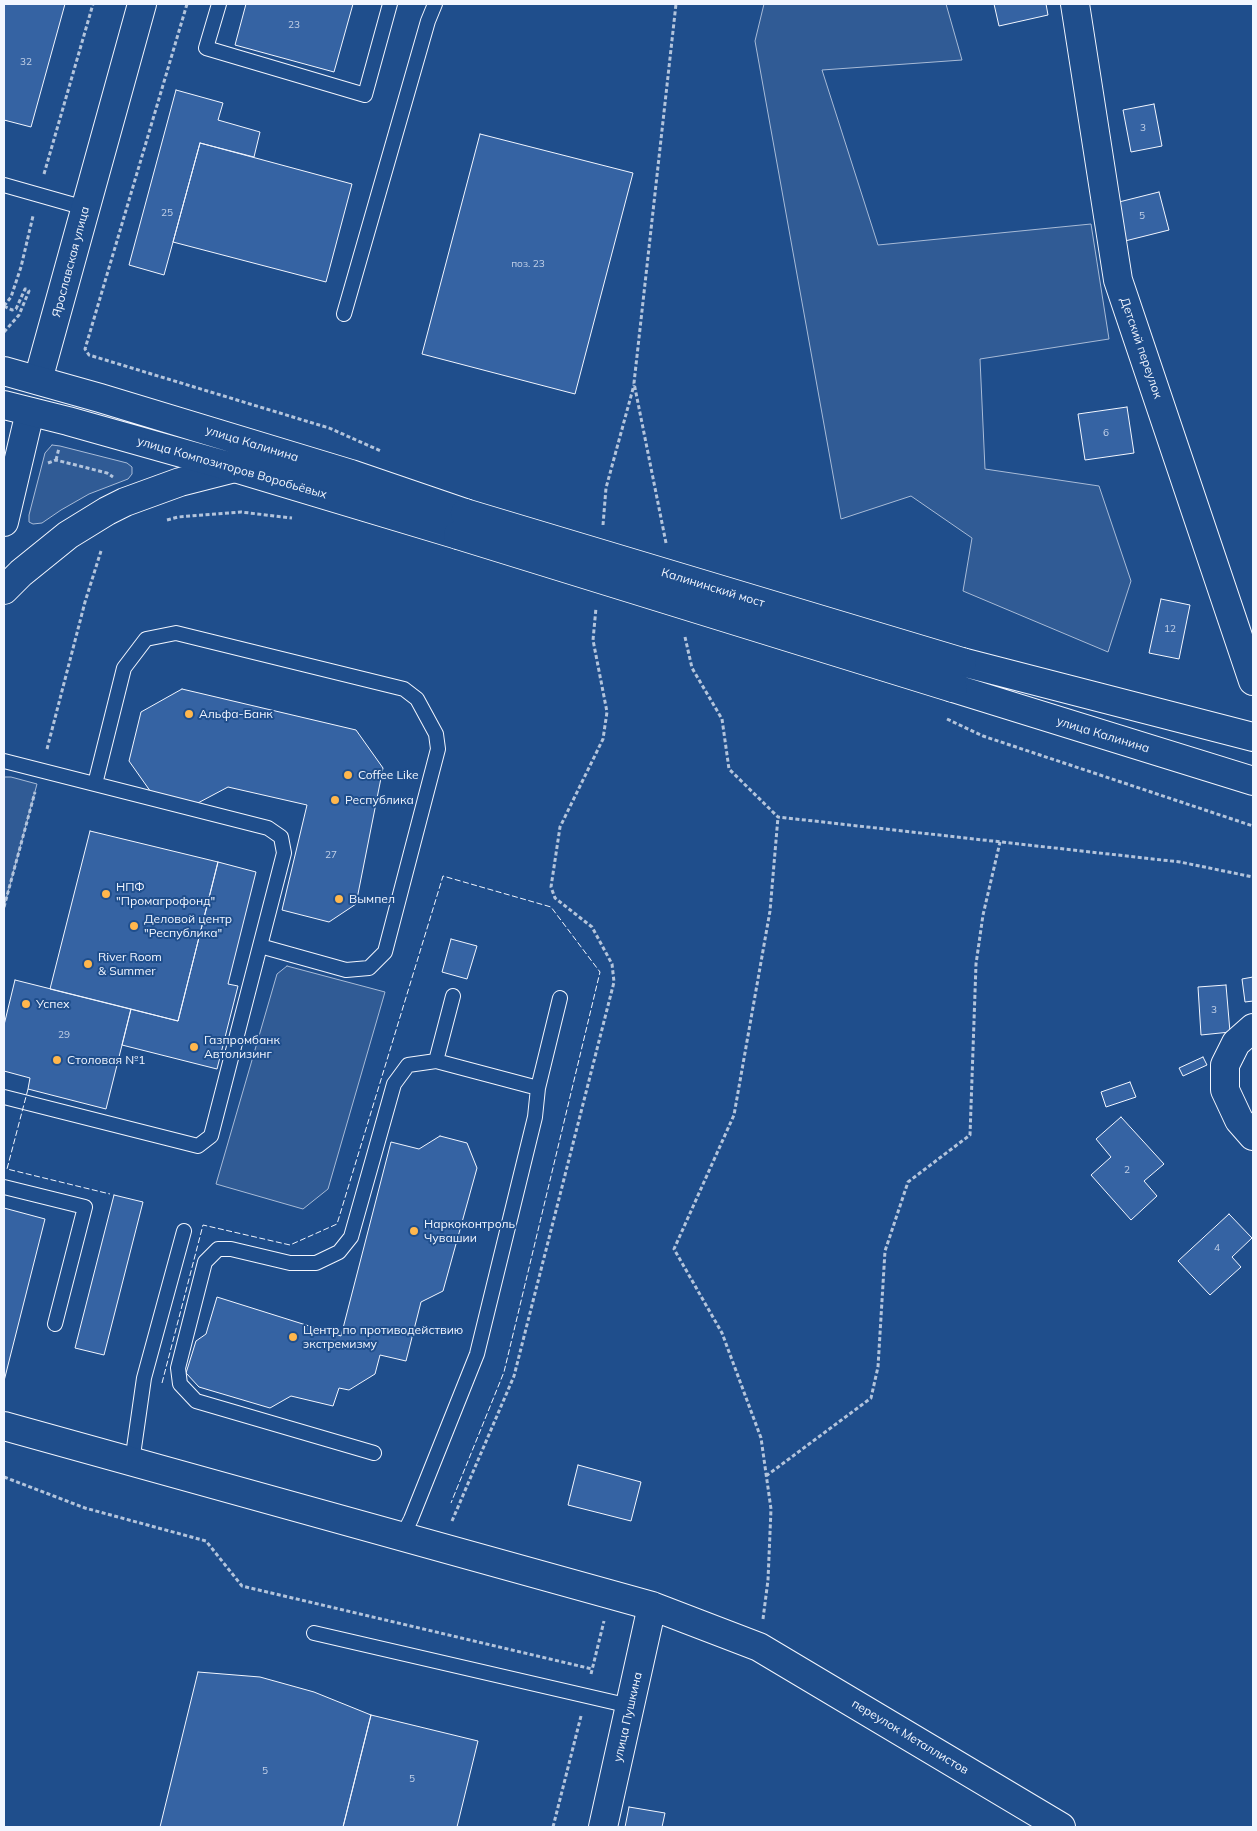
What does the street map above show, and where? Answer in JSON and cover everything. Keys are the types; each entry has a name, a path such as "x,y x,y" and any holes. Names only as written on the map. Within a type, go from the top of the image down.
{"street":[{"name":"Ярославская улица","path":"4,522 38,380 142,4"},
{"name":"Детский переулок","path":"1075,4 1118,280 1253,681"},
{"path":"4,371 38,380"},
{"name":"улица Калинина","path":"38,380 351,474 462,524"},
{"name":"улица Композиторов Воробьёвых","path":"4,405 235,468 462,524"},
{"path":"4,590 21,573 68,535 107,511 125,502 180,482 235,468"},
{"name":"Калининский мост","path":"462,524 962,662 1253,737"},
{"name":"Калининский мост","path":"462,524 953,688"},
{"name":"улица Калинина","path":"953,688 1253,782"},
{"path":"1253,1028 1236,1042 1225,1065 1225,1090 1239,1120 1253,1136"},
{"name":"переулок Металлистов","path":"4,1426 652,1606 759,1647 1061,1827"},
{"name":"улица Пушкина","path":"603,1827 652,1606"}],"lane":[{"path":"219,4 206,48 365,95 390,4"},
{"path":"344,314 428,21 435,4"},
{"path":"4,185 85,208"},
{"path":"95,784 124,668 146,639 176,633 404,689 417,699 436,734 438,749 386,952 369,968 346,970 260,946"},
{"path":"4,761 268,828 281,837 284,853 211,1136 198,1146 4,1097"},
{"path":"436,1061 453,996"},
{"path":"402,1537 411,1519 477,1354 534,1117 538,1088 560,998"},
{"path":"374,1453 196,1401 180,1384 178,1368 205,1262 218,1249 231,1249 290,1263 316,1263 339,1252 351,1237 394,1084 408,1065 436,1061 538,1088"},
{"path":"4,1187 85,1207 55,1324"},
{"path":"132,1462 144,1378 184,1231"},
{"path":"314,1634 630,1706"}],"path":[{"path":"4,332 13,326 29,291 27,288 25,289 16,309 12,310 4,306 11,297 21,267 38,195 92,4"},
{"path":"86,363 88,355 85,349 187,4"},
{"path":"672,4 675,9"},
{"path":"603,526 606,488 634,383 676,4"},
{"path":"88,355 329,428 382,451"},
{"path":"634,383 667,544"},
{"path":"60,446 56,460 107,473 118,483"},
{"path":"161,522 178,517 241,512 297,519"},
{"path":"46,752 85,602 100,552 105,546"},
{"path":"449,1528 514,1376 614,982 612,964 592,927 555,898 551,886 560,826 603,739 607,712 594,640 597,602"},
{"path":"684,630 692,668 722,719 729,770 778,817 1180,862 1253,877"},
{"path":"942,717 983,736 1253,826"},
{"path":"4,907 37,784"},
{"path":"759,1647 768,1580 771,1509 760,1438 722,1333 674,1249 734,1115 770,911 778,817"},
{"path":"766,1476 871,1398 878,1366 885,1251 908,1182 970,1135 976,964 982,915 1000,842"},
{"path":"4,1476 85,1508 206,1541 242,1586 592,1669"}],"shaded area":[{"path":"764,4 946,4 962,60 822,70 878,245 1091,224 1109,339 980,359 985,469 1099,486 1131,581 1108,652 963,591 972,538 911,496 841,519 755,41"},
{"path":"52,445 127,463 132,467 132,474 128,479 89,494 42,523 33,524 29,522 29,515 45,453"},
{"path":"4,777 37,784 4,907"},
{"path":"287,966 385,992 328,1189 303,1209 216,1184 277,974"}],"building":[{"path":"4,4 65,4 31,127 4,120"},
{"path":"246,4 353,4 334,72 235,45"},
{"path":"994,4 1046,4 1048,15 999,26"},
{"path":"176,90 223,103 218,120 260,132 254,157 200,143 164,275 129,265"},
{"path":"1154,104 1162,146 1131,152 1123,110"},
{"path":"480,134 633,173 575,394 422,354"},
{"path":"200,143 352,184 326,282 173,242"},
{"path":"1159,192 1169,230 1125,241 1115,203"},
{"path":"1127,407 1134,453 1085,460 1078,414"},
{"path":"1161,599 1190,605 1179,659 1149,653"},
{"path":"182,689 356,730 383,768 356,904 329,922 282,910 307,805 228,787 196,804 153,795 129,761 141,712"},
{"name":"Деловой центр \"Республика\"","path":"90,831 218,862 178,1021 50,989"},
{"path":"218,862 256,872 228,984 238,986 217,1069 122,1045 131,1009 178,1021"},
{"path":"451,939 477,946 467,979 442,972"},
{"path":"1253,977 1253,1001 1245,1002 1242,979"},
{"path":"15,980 131,1009 106,1109 28,1089 30,1078 4,1071 4,1025"},
{"path":"1226,985 1230,1032 1201,1035 1198,987"},
{"path":"1203,1057 1207,1065 1183,1076 1179,1068"},
{"path":"1130,1082 1136,1097 1106,1107 1101,1092"},
{"path":"1121,1117 1164,1164 1144,1181 1157,1196 1131,1220 1091,1175 1111,1157 1096,1139"},
{"path":"440,1136 467,1143 477,1168 443,1291 421,1302 406,1361 380,1355 375,1374 349,1390 339,1388 333,1406 291,1396 270,1408 199,1387 186,1373 196,1341 206,1334 217,1297 341,1336 391,1142 419,1149"},
{"path":"114,1195 143,1202 104,1355 75,1348"},
{"path":"4,1208 45,1219 4,1381"},
{"path":"1229,1214 1252,1238 1232,1257 1241,1267 1210,1295 1178,1261"},
{"path":"578,1465 641,1482 631,1521 568,1505"},
{"path":"198,1672 260,1677 314,1692 371,1715 343,1827 160,1827"},
{"path":"371,1715 478,1741 457,1827 343,1827"},
{"path":"629,1807 665,1813 662,1827 625,1827"}],"fence":[{"path":"162,1383 203,1225 290,1245 337,1224 443,876 551,907 600,972 504,1372 451,1503"},
{"path":"28,1089 7,1169 110,1194"}],"place":[{"name":"Альфа-Банк","path":"189,714"},
{"name":"Coffee Like","path":"348,775"},
{"name":"Республика","path":"335,800"},
{"name":"НПФ \"Промагрофонд\"","path":"106,894"},
{"name":"Вымпел","path":"339,899"},
{"name":"Деловой центр \"Республика\"","path":"134,926"},
{"name":"River Room & Summer","path":"88,964"},
{"name":"Успех","path":"26,1004"},
{"name":"Газпромбанк Автолизинг","path":"194,1047"},
{"name":"Столовая №1","path":"57,1060"},
{"name":"Наркоконтроль Чувашии","path":"414,1231"},
{"name":"Центр по противодействию экстремизму","path":"293,1337"}]}
